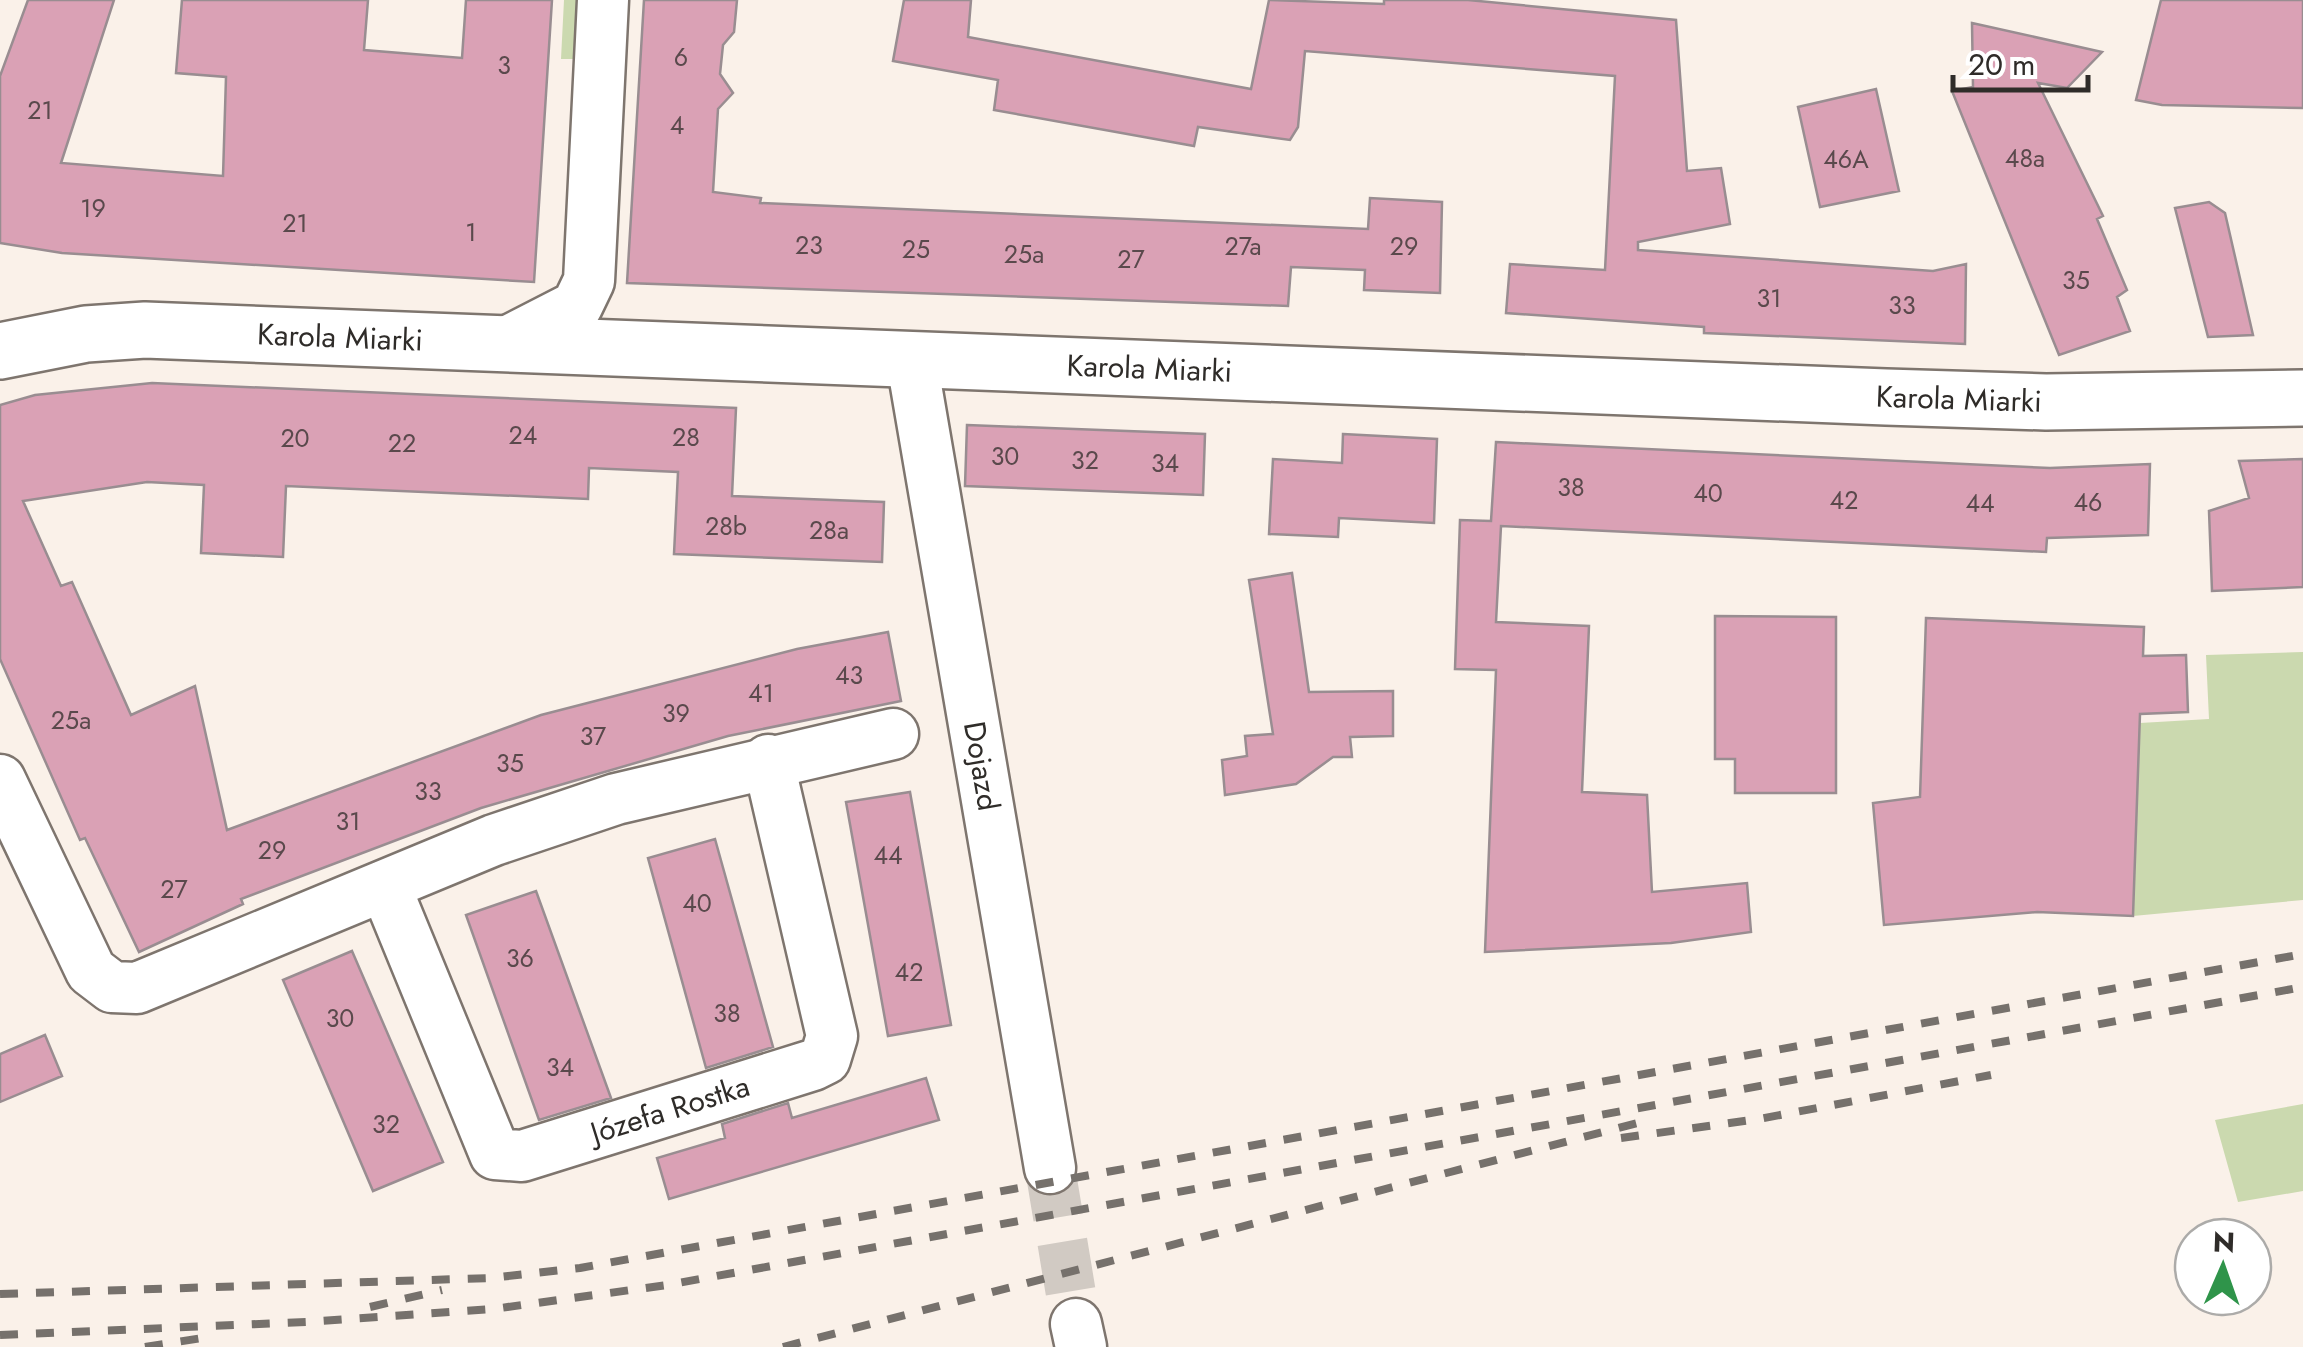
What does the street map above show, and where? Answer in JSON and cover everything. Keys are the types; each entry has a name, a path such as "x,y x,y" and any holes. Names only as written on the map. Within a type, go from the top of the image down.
{"main road":[{"name":"Karola Miarki","path":"0,351 86,334 145,330 2046,402 2303,398"}],"street":[{"path":"501,345 577,306 588,281 603,0"},
{"name":"Dojazd","path":"912,362 1050,1168"},
{"path":"0,780 91,971 112,986 137,988 494,840 616,798 893,734"},
{"name":"Józefa Rostka","path":"385,886 495,1154 522,1156 813,1065 824,1059 832,1036 768,760"}],"green space":[{"path":"564,0 580,0 577,59 561,59"},
{"path":"2303,652 2303,900 2133,916 2140,723 2209,719 2206,655"},
{"path":"2303,1104 2303,1191 2238,1202 2215,1120"}],"building":[{"path":"28,0 114,0 61,163 223,176 226,77 176,73 182,0 368,0 364,50 462,58 466,0 552,0 534,282 62,253 0,243 0,76"},
{"path":"644,0 737,0 734,32 723,45 720,74 733,93 718,109 713,192 761,198 760,203 1368,229 1370,198 1442,202 1440,293 1364,290 1365,270 1291,267 1288,306 627,283"},
{"path":"904,0 971,0 968,37 1251,89 1269,0 1384,4 1384,0 1468,0 1676,20 1687,171 1721,168 1730,224 1638,242 1638,250 1933,271 1966,264 1965,344 1704,333 1704,327 1506,313 1510,264 1605,270 1615,76 1305,51 1298,127 1290,140 1198,127 1194,146 994,110 998,80 893,61"},
{"path":"2161,0 2303,0 2303,108 2162,105 2136,100"},
{"path":"1972,23 2102,52 2067,88 2038,83 2103,216 2097,219 2127,290 2117,297 2130,331 2059,355 1952,91 1973,87"},
{"path":"1876,89 1899,191 1820,207 1798,107"},
{"path":"2209,202 2225,213 2253,335 2208,337 2175,208"},
{"path":"152,383 736,408 732,496 884,502 882,562 674,554 678,472 589,468 588,499 286,486 283,557 201,553 204,485 147,482 23,501 61,586 72,582 131,715 195,686 227,830 541,715 797,649 888,632 901,701 728,736 481,808 241,899 243,904 139,952 85,838 80,840 0,659 0,405 35,395"},
{"path":"967,425 1205,434 1203,495 965,486"},
{"path":"1343,434 1437,439 1434,523 1339,518 1338,537 1269,534 1273,459 1342,463"},
{"path":"1496,442 2050,468 2150,464 2148,535 2047,538 2046,552 1501,526 1496,622 1589,626 1582,792 1647,795 1652,892 1747,883 1751,932 1671,943 1485,952 1496,670 1455,669 1460,520 1491,521"},
{"path":"2303,459 2303,587 2212,591 2209,511 2249,498 2239,461"},
{"path":"1292,573 1309,692 1393,691 1393,736 1350,737 1352,757 1333,757 1296,784 1225,795 1222,760 1247,756 1245,736 1273,734 1249,580"},
{"path":"1715,616 1836,617 1836,793 1735,793 1735,759 1715,759"},
{"path":"1926,618 2144,627 2143,656 2186,655 2188,712 2140,714 2133,916 2037,912 1884,925 1873,803 1920,797"},
{"path":"910,792 951,1025 888,1036 846,802"},
{"path":"715,839 773,1047 706,1068 648,858"},
{"path":"536,891 611,1098 539,1120 466,915"},
{"path":"352,951 443,1162 373,1191 283,980"},
{"path":"45,1035 62,1076 0,1102 0,1054"},
{"path":"926,1078 939,1120 669,1199 657,1158 725,1138 722,1124 788,1103 792,1118"}],"tunnel":[{"path":"1050,1168 1076,1324"}],"railway":[{"path":"0,1294 491,1278 580,1268 2303,954"},
{"path":"0,1335 306,1322 493,1309 667,1285 2303,987"},
{"path":"1621,1138 1759,1119 1991,1075"},
{"path":"783,1347 1641,1122"},
{"path":"370,1307 442,1290"},
{"path":"145,1347 202,1338"}]}
